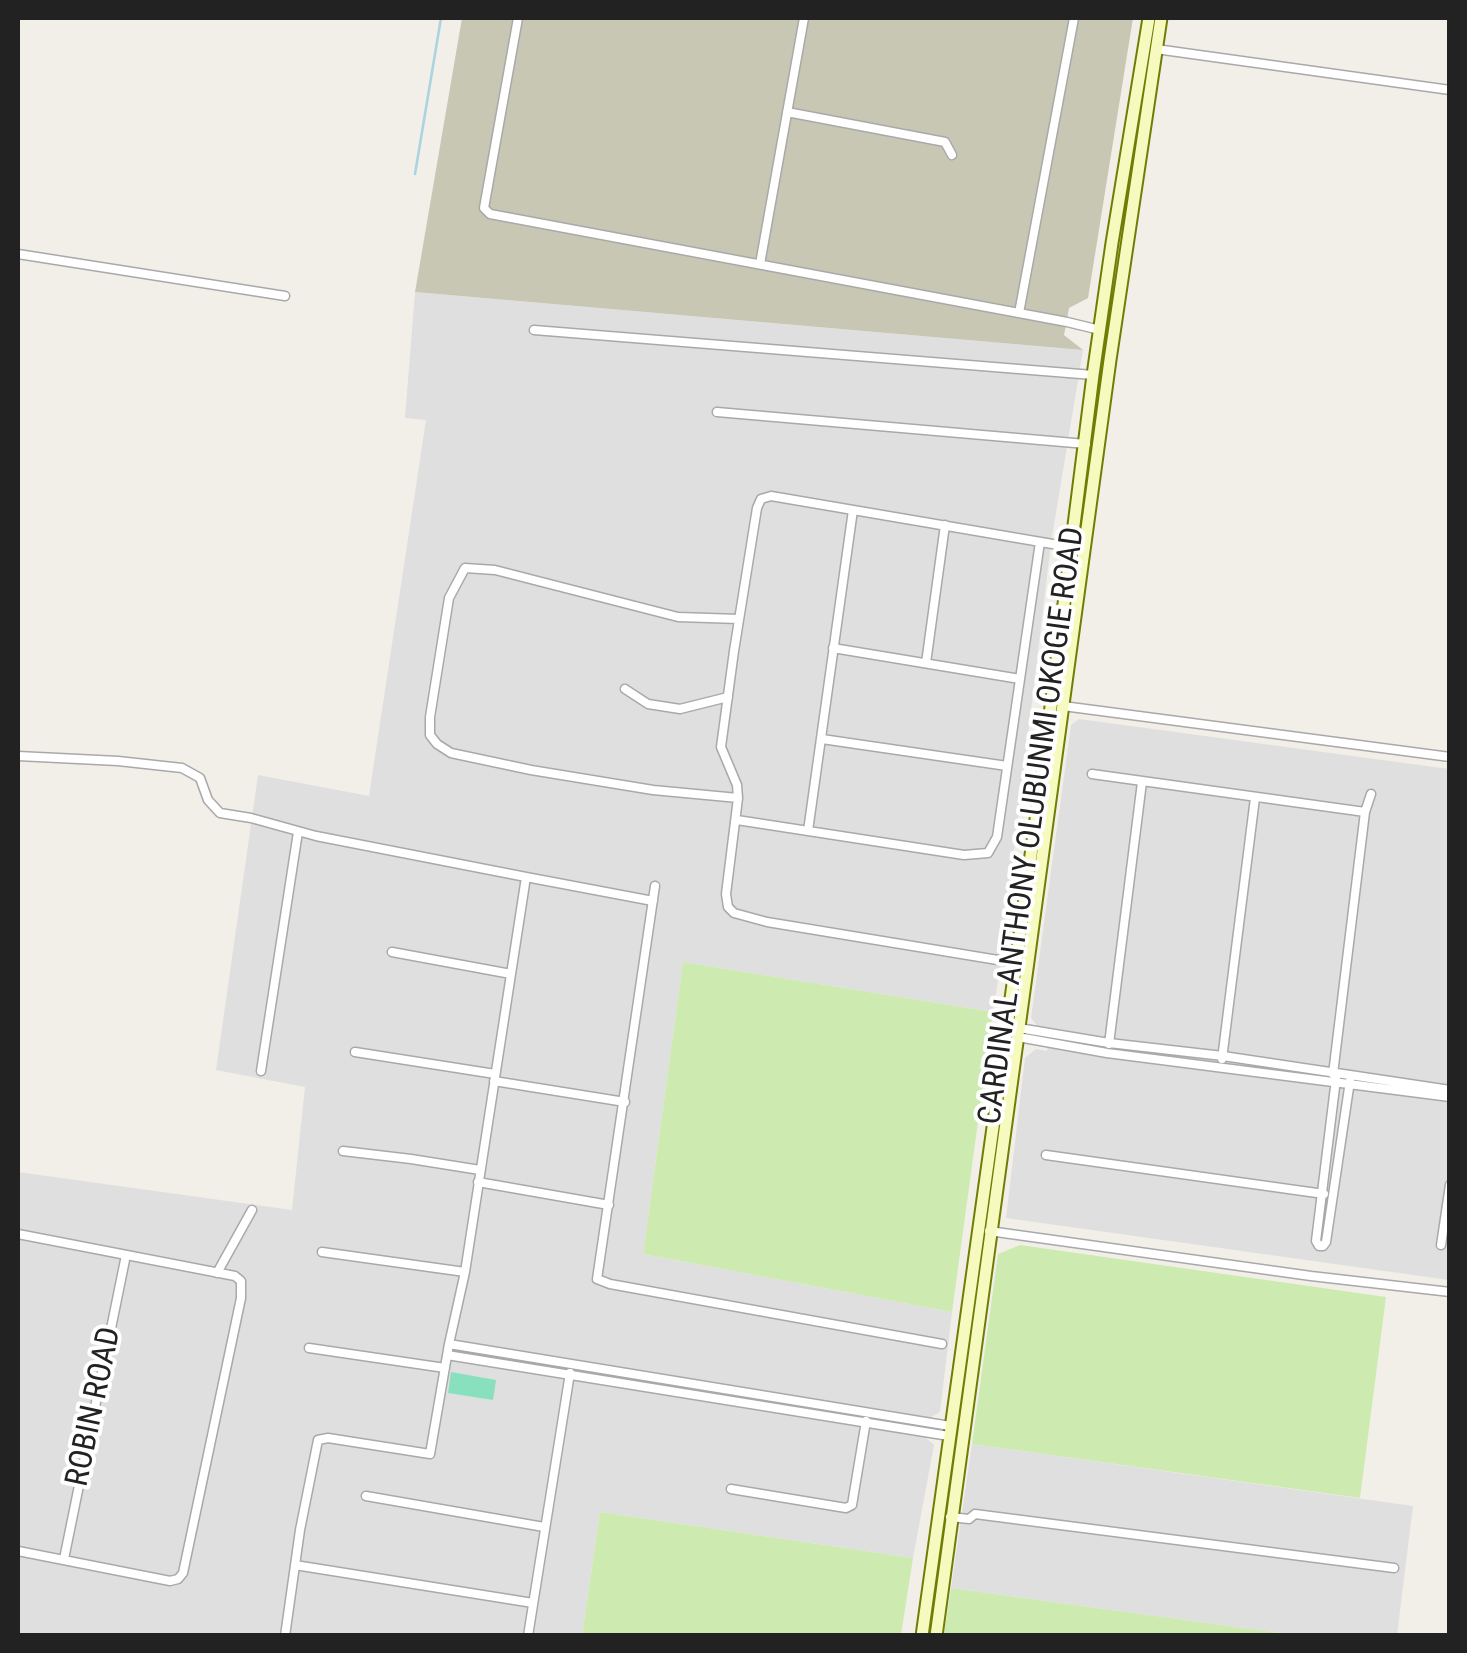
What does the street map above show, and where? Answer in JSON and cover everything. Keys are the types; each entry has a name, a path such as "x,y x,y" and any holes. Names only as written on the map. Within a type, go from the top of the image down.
{"street":[{"path":"518,18 484,208 490,214 1100,330"},
{"path":"760,264 804,18"},
{"path":"1019,313 1074,18"},
{"name":"CARDINAL ANTHONY OLUBUNMI OKOGIE ROAD","path":"936,1636 962,1510 1016,963 1093,375 1149,18"},
{"name":"CARDINAL ANTHONY OLUBUNMI OKOGIE ROAD","path":"922,1636 949,1431 1003,1097 1018,1033 1161,18"},
{"path":"1156,50 1450,90"},
{"path":"787,112 946,142 952,155"},
{"path":"18,254 285,296"},
{"path":"534,330 1093,375"},
{"path":"717,412 1086,444"},
{"path":"1016,963 767,922 734,912 728,906 738,786 722,747 757,508 761,500 771,496 1085,550"},
{"path":"808,831 853,510"},
{"path":"926,664 946,525"},
{"path":"736,820 964,855 988,853 997,837 1040,542"},
{"path":"738,798 653,790 450,752 430,734 430,717 449,598 465,568 495,570 678,617 739,619"},
{"path":"834,648 1020,679"},
{"path":"625,689 648,704 680,710 728,696"},
{"path":"1063,706 1450,758"},
{"path":"822,739 1007,766"},
{"path":"18,756 182,768 200,778 208,800 220,813 653,902"},
{"path":"1092,774 1365,812"},
{"path":"1108,1048 1142,782"},
{"path":"1350,1080 1326,1242 1320,1246 1316,1241 1365,812 1372,794"},
{"path":"1222,1068 1255,798"},
{"path":"261,1071 298,832"},
{"path":"284,1636 318,1440 328,1438 430,1454 465,1272 526,877"},
{"path":"655,886 597,1279 942,1344"},
{"path":"392,952 511,974"},
{"path":"1018,1033 1222,1068 1335,1077"},
{"path":"1108,1048 1222,1056 1450,1098"},
{"path":"355,1052 625,1102"},
{"path":"1350,1080 1450,1090"},
{"path":"343,1151 480,1170"},
{"path":"1046,1156 1334,1195"},
{"path":"478,1182 608,1205"},
{"path":"1441,1245 1450,1185"},
{"path":"217,1273 252,1210"},
{"path":"989,1232 1450,1292"},
{"path":"18,1250 19,1235 235,1276 241,1281 241,1298 183,1573 178,1580 170,1582 18,1551"},
{"path":"322,1252 465,1272"},
{"name":"ROBIN ROAD","path":"64,1559 126,1255"},
{"path":"449,1344 571,1369 949,1431"},
{"path":"309,1348 445,1368"},
{"path":"447,1355 571,1369"},
{"path":"528,1636 571,1369"},
{"path":"732,1489 852,1506 867,1417"},
{"path":"366,1496 544,1527"},
{"path":"962,1510 1394,1568"},
{"path":"295,1566 533,1603"}],"shaded area":[{"path":"462,18 1133,18 1088,298 1069,308 1064,335 1083,350 415,292"},
{"path":"415,292 1083,350 1051,543 993,1012 683,962 643,1254 952,1312 940,1412 931,1417 926,1438 934,1445 913,1558 600,1512 582,1635 18,1636 18,1172 292,1210 305,1087 216,1070 258,775 369,796 426,420 405,418"},
{"path":"1079,719 1449,769 1449,1280 1006,1218 1025,1058 1036,1049 1047,1051 1050,1031 1039,1028 1031,1018 1071,725"},
{"path":"972,1444 1413,1506 1397,1635 1295,1635 951,1588"}],"green space":[{"path":"683,962 993,1012 952,1312 643,1254"},
{"path":"1020,1245 1386,1297 1360,1498 972,1444 998,1254"},
{"path":"451,1372 496,1380 493,1400 448,1393"},
{"path":"600,1512 913,1558 901,1635 582,1635"},
{"path":"951,1588 1295,1635 944,1635"}],"waterway":[{"path":"415,174 441,18"}]}
